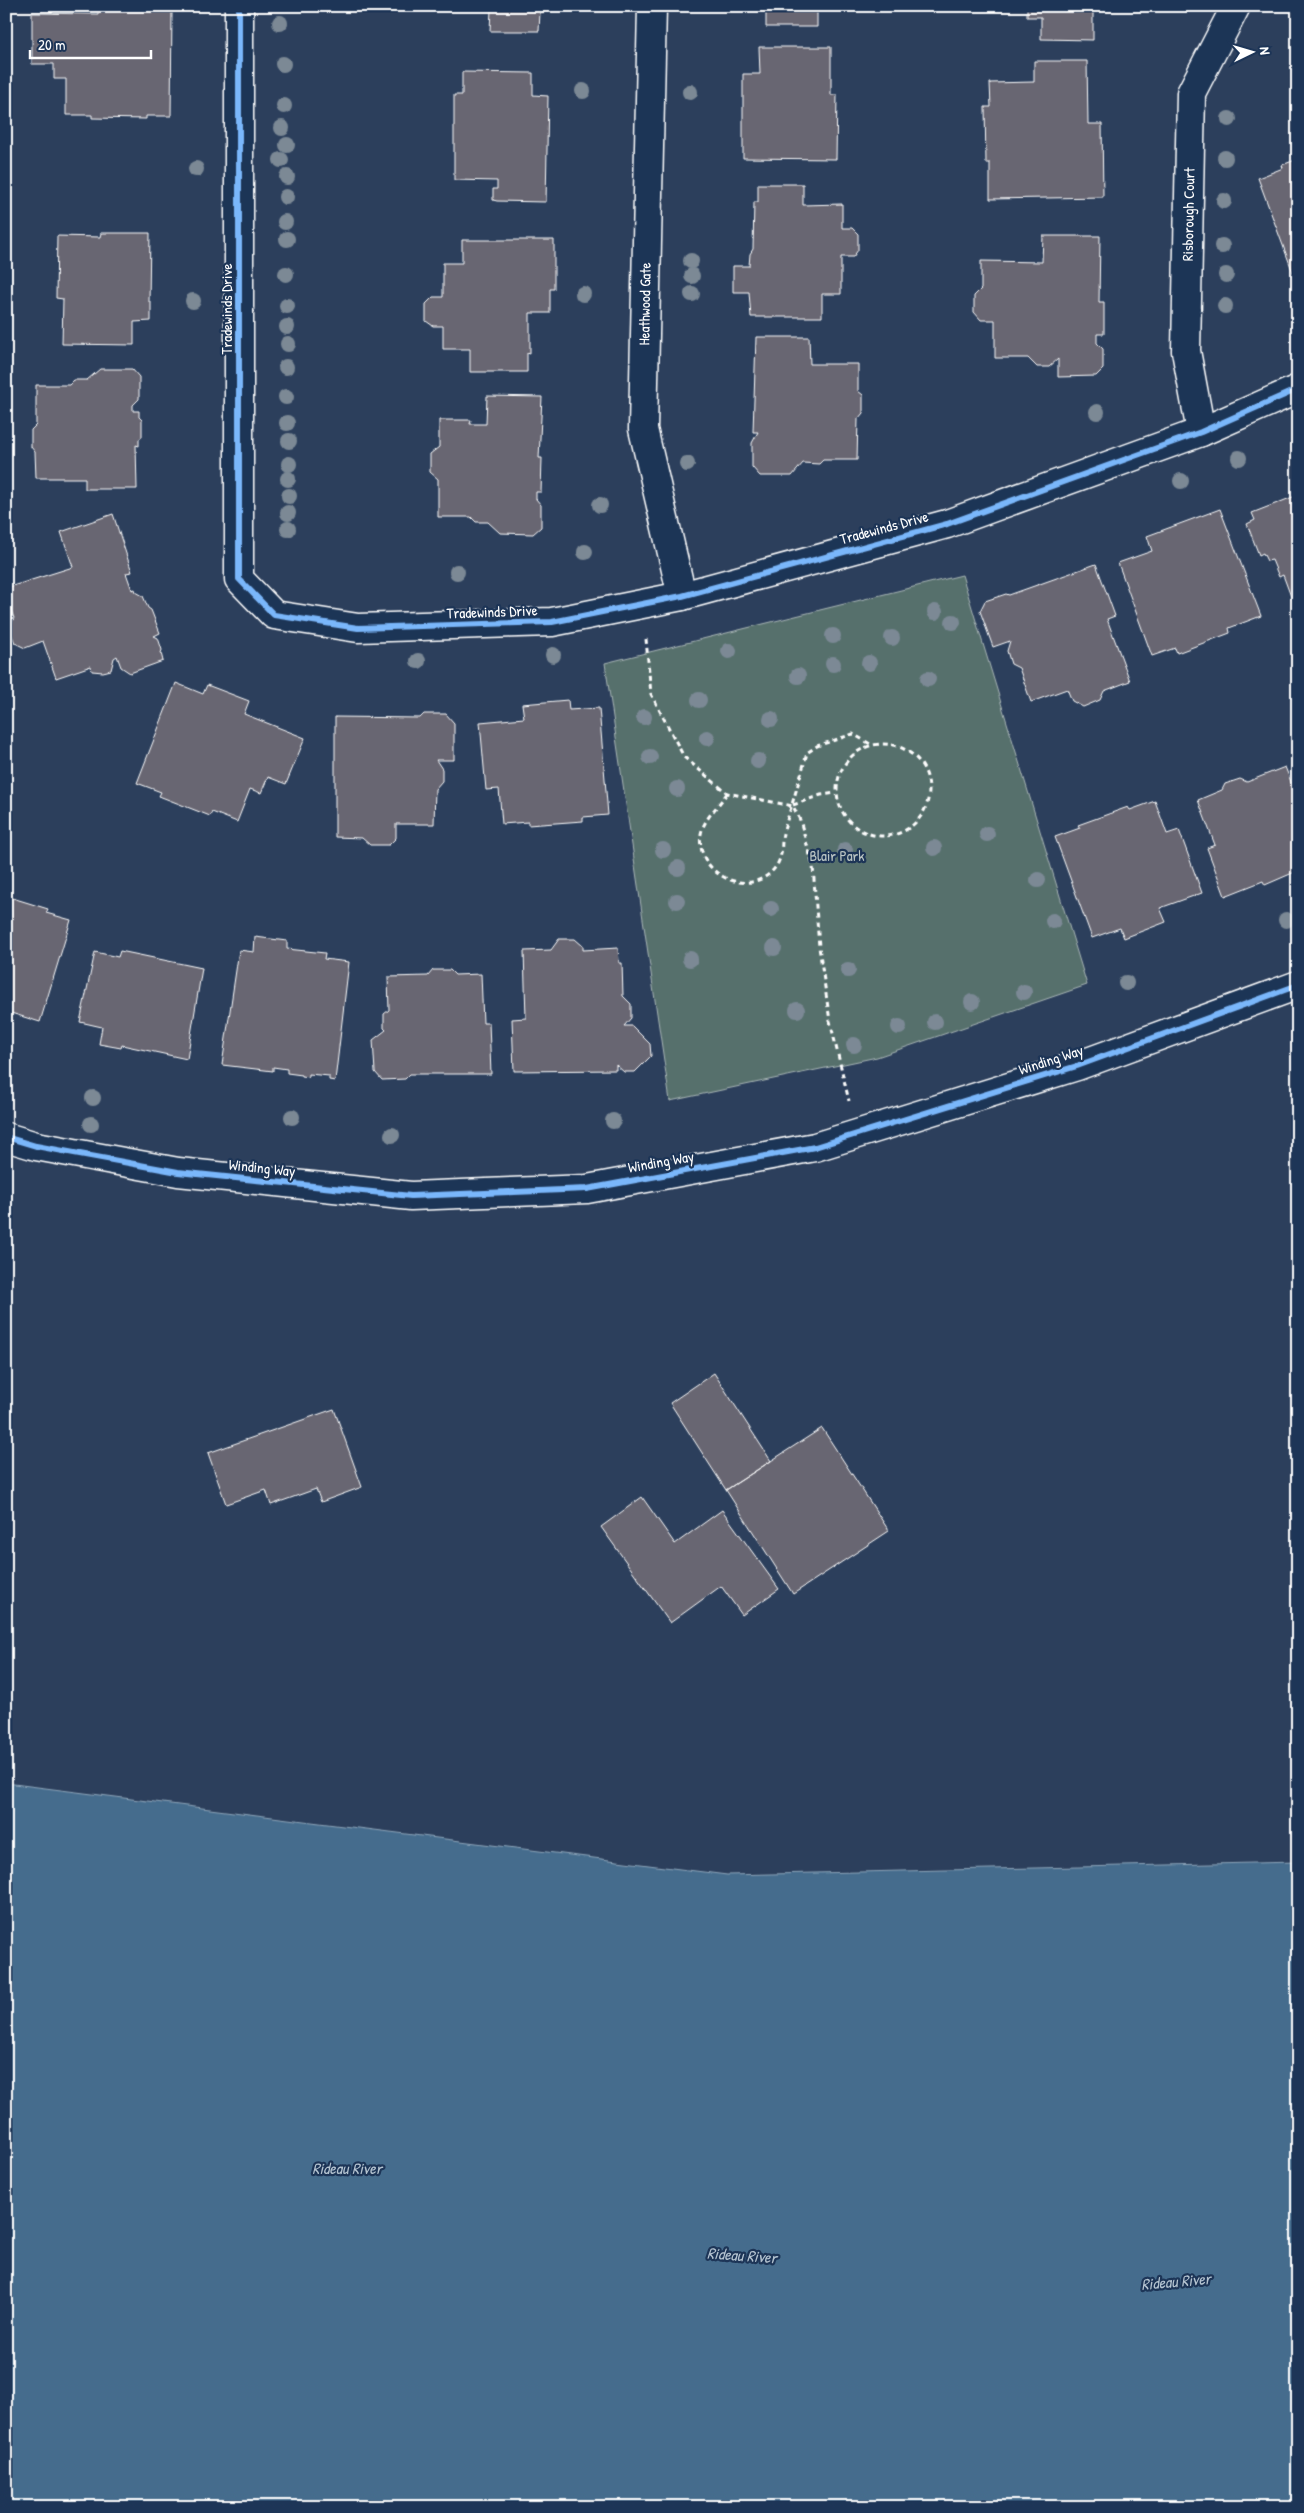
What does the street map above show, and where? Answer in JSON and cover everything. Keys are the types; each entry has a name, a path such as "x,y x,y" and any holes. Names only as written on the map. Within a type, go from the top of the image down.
{"street":[{"name":"Tradewinds Drive","path":"239,6 239,579 274,615 358,628 552,622 682,596 947,524 1201,432 1298,389"},
{"name":"Heathwood Gate","path":"652,6 643,429 682,596"},
{"name":"Risborough Court","path":"1201,432 1186,351 1191,93 1236,6"},
{"name":"Winding Way","path":"6,1137 36,1146 178,1172 411,1196 587,1189 815,1147 1077,1066 1298,985"}],"path":[{"path":"644,604 651,694 684,757 727,793 793,806 822,795 836,793"},
{"path":"727,793 707,818 701,834 701,850 708,865 720,876 735,882 751,882 766,875 777,864 784,848 783,832 793,806 807,753 816,746 853,734 872,745"},
{"path":"888,743 903,748 916,757 926,770 930,786 928,802 922,816 910,828 895,834 879,836 864,832 851,822 842,809 836,793 839,778 846,763 857,751 872,745 888,743"},
{"path":"793,806 800,820 814,866 818,947 830,1021 856,1134"}],"green space":[{"name":"Blair Park","path":"962,575 1087,985 877,1057 670,1101 605,663"}],"water":[{"name":"Rideau River","path":"6,1783 727,1875 1298,1862 1298,2507 6,2507"}],"building":[{"path":"98,6 142,6 142,9 172,10 171,116 146,116 146,119 92,118 92,115 66,115 66,79 54,79 54,64 32,64 32,13 98,14"},
{"path":"451,6 545,6 545,12 540,12 539,31 490,31 491,9 451,9"},
{"path":"766,6 817,6 817,27 766,27"},
{"path":"1027,6 1093,6 1093,40 1041,39 1041,17 1027,17"},
{"path":"6,10 10,10 10,60 6,60"},
{"path":"759,47 831,47 831,95 837,95 836,159 743,158 743,74 760,74"},
{"path":"1034,61 1087,61 1088,124 1102,124 1103,197 990,199 990,163 986,163 985,107 991,107 990,83 1034,82"},
{"path":"462,72 533,73 533,95 548,96 546,202 497,201 493,200 493,189 497,189 497,181 454,180 454,95 462,95"},
{"path":"1298,159 1298,277 1295,278 1258,178 1283,168 1282,165"},
{"path":"758,184 803,184 803,205 842,204 842,228 852,228 858,234 858,250 853,257 841,257 841,294 822,294 822,317 751,317 749,292 733,292 733,266 749,266 750,254 753,249 754,202 758,202"},
{"path":"101,233 150,233 149,302 151,302 151,321 134,322 134,345 62,344 63,299 56,298 57,236 100,237"},
{"path":"1043,236 1100,236 1099,302 1104,302 1104,334 1097,334 1097,343 1103,349 1103,369 1096,376 1058,377 1058,359 1049,367 1037,367 1028,358 995,358 995,320 981,320 974,312 974,296 981,289 981,261 1042,262"},
{"path":"462,240 554,240 554,289 550,289 550,313 530,313 530,354 527,353 527,372 470,372 470,349 443,349 443,326 433,326 426,321 426,304 433,297 443,297 443,263 462,263"},
{"path":"756,337 809,337 810,364 858,364 858,391 863,395 863,413 858,419 857,460 823,460 819,464 803,463 792,476 760,476 752,467 752,443 758,432 753,432"},
{"path":"100,369 132,369 139,377 139,399 133,405 133,411 139,411 139,417 142,420 142,437 139,439 139,446 136,445 137,489 85,489 85,478 36,478 35,452 31,447 31,430 36,425 36,385 69,385 74,380 87,380"},
{"path":"487,396 542,397 539,458 542,458 541,492 536,492 536,499 541,505 541,527 533,534 500,533 488,522 476,522 471,517 438,517 438,479 430,472 430,454 439,447 439,420 471,420 470,424 486,424"},
{"path":"1298,495 1298,609 1296,610 1283,575 1279,577 1272,560 1267,561 1263,553 1259,555 1247,524 1255,520 1252,513"},
{"path":"1220,509 1261,616 1229,628 1230,633 1177,653 1175,648 1152,656 1118,563 1152,551 1147,536"},
{"path":"113,514 132,572 126,573 132,590 135,589 136,592 143,596 148,608 151,610 160,633 154,636 158,638 163,661 130,673 121,667 117,656 114,658 111,670 103,672 92,671 91,666 56,678 43,641 25,648 15,643 9,628 14,618 6,598 6,588 73,567 61,532"},
{"path":"1096,564 1115,616 1107,619 1130,681 1104,691 1100,700 1083,707 1072,701 1067,689 1031,702 1019,668 1011,664 1007,651 1010,641 993,647 980,611 985,601 1006,594 1009,595"},
{"path":"176,683 203,694 207,685 249,701 244,714 305,738 286,784 268,777 261,793 250,789 237,822 212,812 210,816 159,796 161,792 137,783"},
{"path":"568,700 569,710 599,708 608,815 583,817 583,821 528,825 528,822 502,824 499,789 486,790 480,722 524,718 522,704"},
{"path":"424,714 446,714 454,723 454,760 436,760 442,769 442,781 435,789 434,824 396,824 396,838 389,845 370,845 362,838 335,837 335,717 420,718"},
{"path":"1285,767 1298,799 1298,866 1293,866 1295,872 1265,885 1263,881 1225,896 1207,848 1215,845 1198,800 1222,790 1225,784 1240,779 1247,782"},
{"path":"1155,801 1167,834 1179,830 1202,893 1160,908 1166,922 1124,938 1120,928 1092,938 1055,837 1080,828 1078,825 1128,807 1130,810"},
{"path":"6,896 48,909 46,913 71,920 40,1022 11,1013 8,1023 6,1023"},
{"path":"255,937 287,941 287,949 325,953 324,959 349,962 335,1081 329,1080 329,1076 309,1074 309,1077 302,1076 287,1073 287,1069 273,1067 273,1071 222,1065 239,950 254,952"},
{"path":"559,939 575,939 583,946 583,950 618,948 619,963 622,963 623,996 631,1004 631,1018 624,1026 632,1026 650,1044 651,1056 635,1072 624,1072 616,1065 616,1070 514,1071 512,1019 526,1018 524,951 551,950"},
{"path":"120,951 202,968 187,1059 122,1045 121,1048 99,1044 102,1027 80,1022 95,952 118,957"},
{"path":"433,970 450,970 455,975 481,974 483,1023 489,1023 491,1074 410,1074 405,1079 382,1080 375,1072 373,1040 386,1030 384,1028 384,1014 389,1010 388,977 428,976"},
{"path":"714,1373 771,1461 726,1490 670,1403"},
{"path":"334,1409 362,1487 321,1502 316,1489 271,1505 266,1490 226,1504 208,1453"},
{"path":"822,1428 889,1531 793,1594 726,1490"},
{"path":"642,1497 675,1544 722,1510 779,1589 742,1615 721,1586 670,1623 601,1527"}],"cycle path":[{"path":"239,6 239,579 274,615 358,628 552,622 682,596 947,524 1201,432 1298,389"},
{"path":"6,1137 36,1146 178,1172 411,1196 587,1189 815,1147 1077,1066 1298,985"}]}
